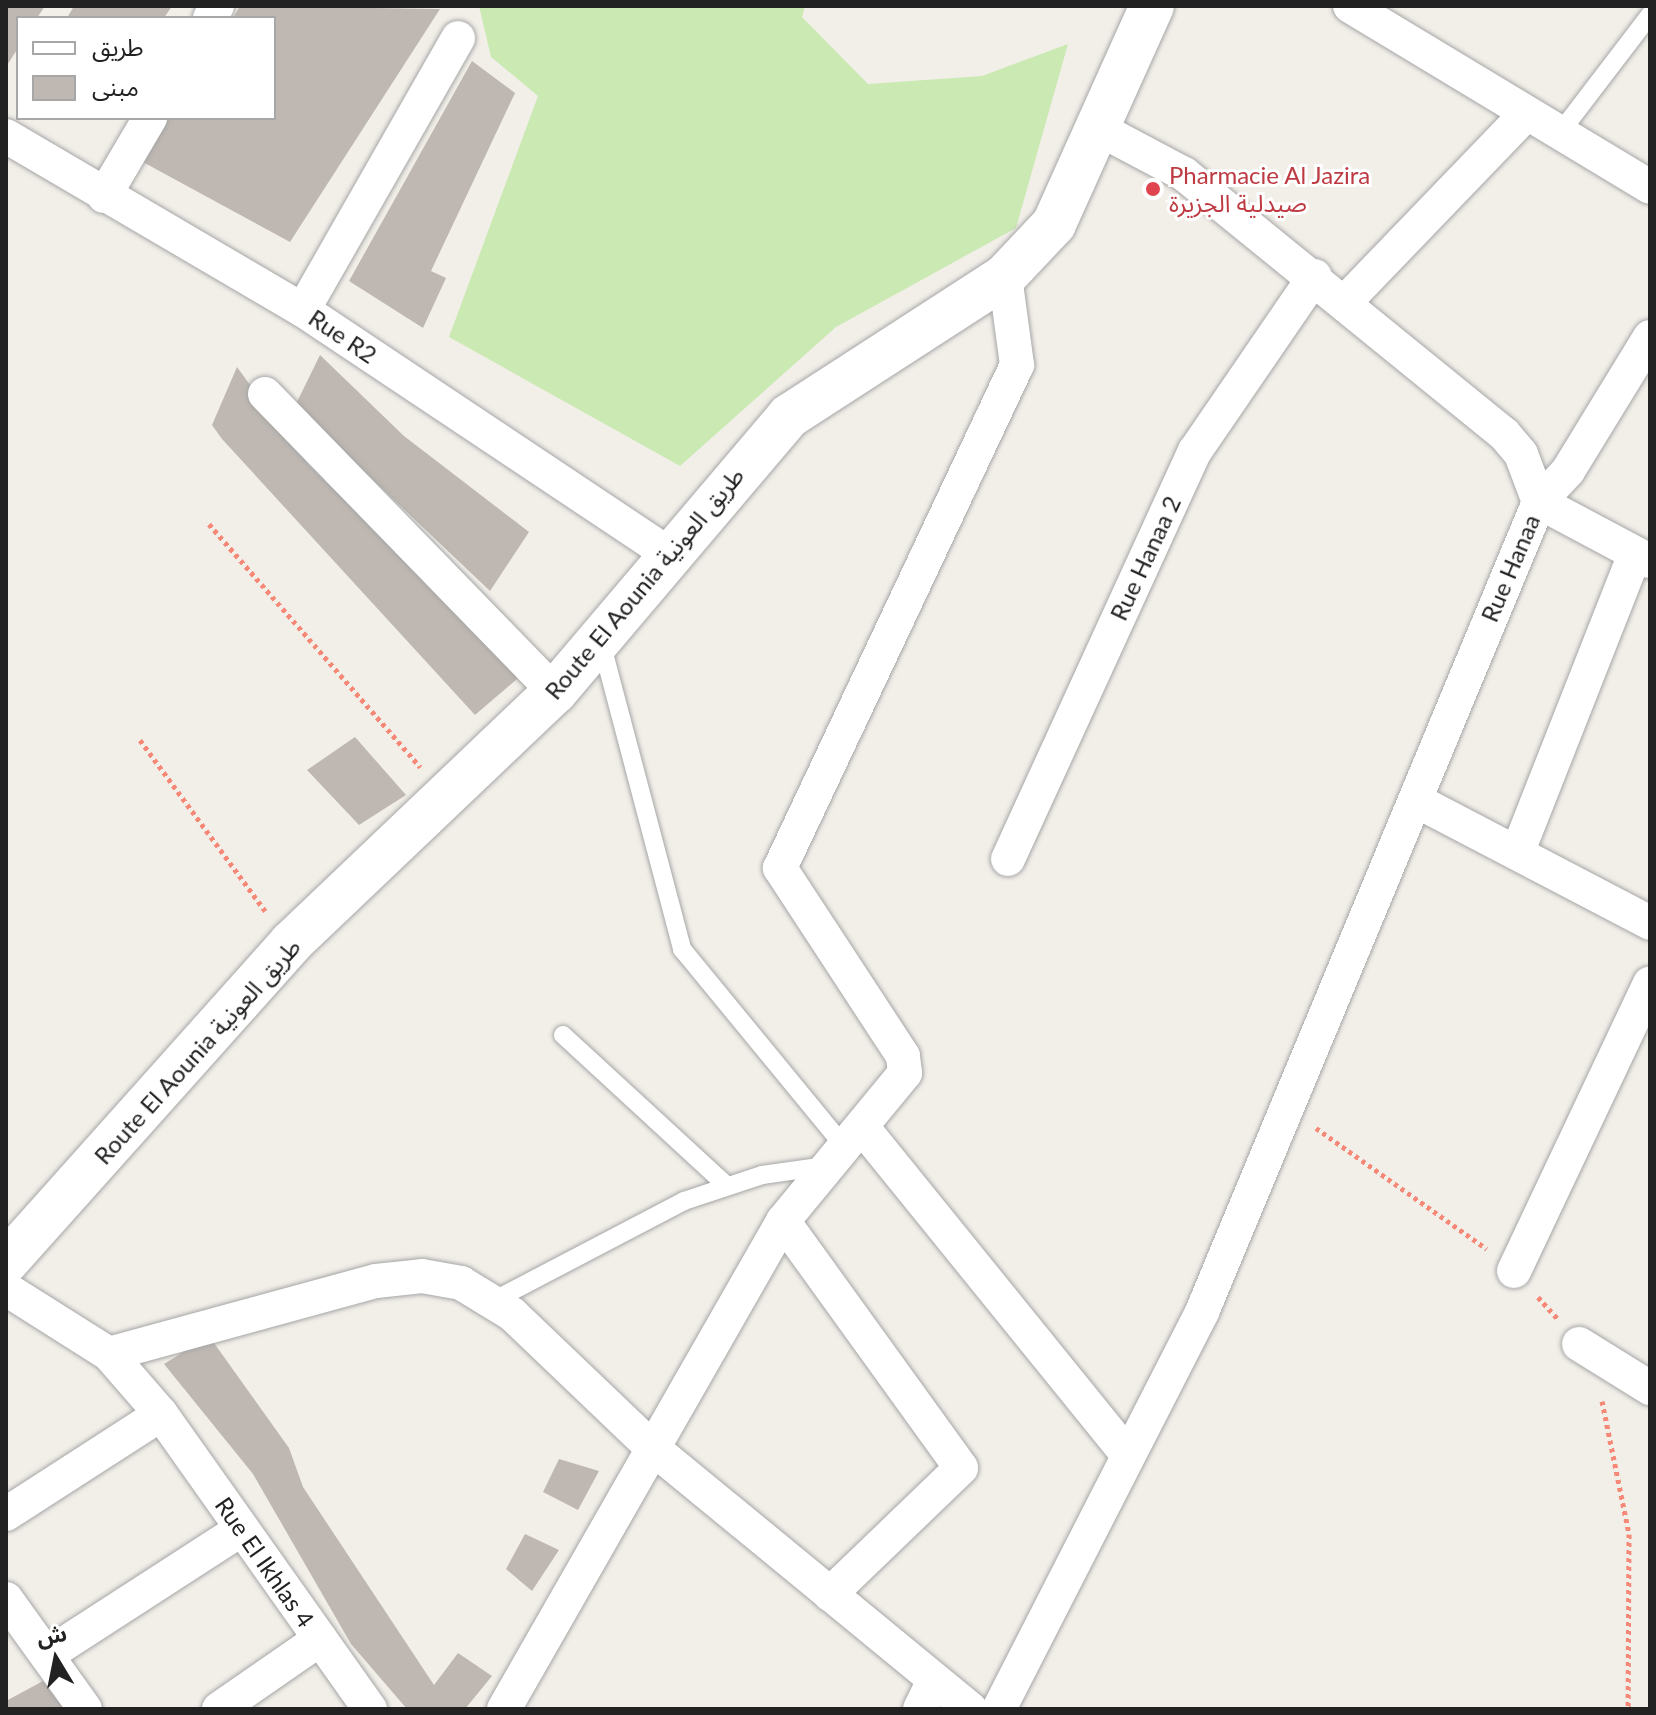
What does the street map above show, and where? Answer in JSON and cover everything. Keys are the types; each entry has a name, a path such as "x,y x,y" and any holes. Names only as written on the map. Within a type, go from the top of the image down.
{"street":[{"name":"Route El Aounia طريق العونية","path":"6,1262 291,943 447,798 555,692 601,642 669,554 789,416 1005,276 1054,224 1152,6"},
{"path":"1350,6 1650,187"},
{"path":"303,310 458,38"},
{"path":"1345,302 1527,113"},
{"path":"104,196 149,120"},
{"name":"Rue Hanaa","path":"999,1709 1126,1453 1202,1312 1284,1108 1417,801 1539,502 1521,454 1504,434 1315,276 1171,165 1099,129"},
{"name":"Rue R2","path":"6,136 303,310 669,554"},
{"path":"504,1709 649,1445 783,1221 847,1148 905,1064 786,885 783,849 1017,365 1005,276"},
{"name":"Rue Hanaa 2","path":"1008,859 1195,451 1315,276"},
{"path":"1518,851 1642,559 1539,502 1568,471 1650,337"},
{"path":"265,394 555,692"},
{"path":"1417,801 1518,851 1650,923"},
{"path":"1514,1271 1650,983"},
{"path":"847,1148 1126,1453"},
{"path":"783,1221 961,1468 830,1594"},
{"path":"109,1354 376,1281 422,1276 461,1283 491,1302 649,1445 830,1594 927,1694 970,1709"},
{"name":"Rue El Ikhlas 4","path":"6,1289 109,1354 161,1414 370,1709"},
{"path":"1579,1344 1650,1388"},
{"path":"6,1514 161,1414"},
{"path":"47,1655 242,1529"},
{"path":"6,1599 85,1709"},
{"path":"219,1709 320,1639"}],"lane":[{"path":"1559,134 1650,15"},
{"path":"491,1302 602,1239 726,1185 847,1148 682,949 601,642"},
{"path":"563,1035 726,1185"}],"path":[{"path":"209,524 447,798"},
{"path":"140,740 185,811 291,943"},
{"path":"1284,1108 1431,1205 1514,1271 1579,1344 1609,1427 1629,1534 1628,1709"}],"green space":[{"path":"479,6 805,6 802,17 868,84 982,76 1068,44 1016,228 836,327 680,466 449,337 538,96 491,57"}],"building":[{"path":"6,6 45,6 38,16 16,16 16,51 6,67"},
{"path":"74,6 172,6 165,16 68,16"},
{"path":"240,6 440,9 290,242 141,161 162,120 276,120 276,16 234,16"},
{"path":"472,61 515,93 431,271 446,278 423,328 349,281"},
{"path":"320,355 404,436 529,532 490,591 295,406"},
{"path":"237,367 308,464 523,674 475,715 212,425"},
{"path":"355,737 406,795 359,825 307,770"},
{"path":"209,1336 289,1448 303,1487 434,1685 458,1653 492,1676 465,1709 407,1709 351,1644 253,1474 164,1364"},
{"path":"559,1459 599,1471 578,1510 543,1492"},
{"path":"525,1534 559,1550 532,1591 506,1569"},
{"path":"43,1681 64,1709 6,1709 6,1701"}],"place":[{"name":"Pharmacie Al Jazira صيدلية الجزيرة","path":"1153,189"}]}
